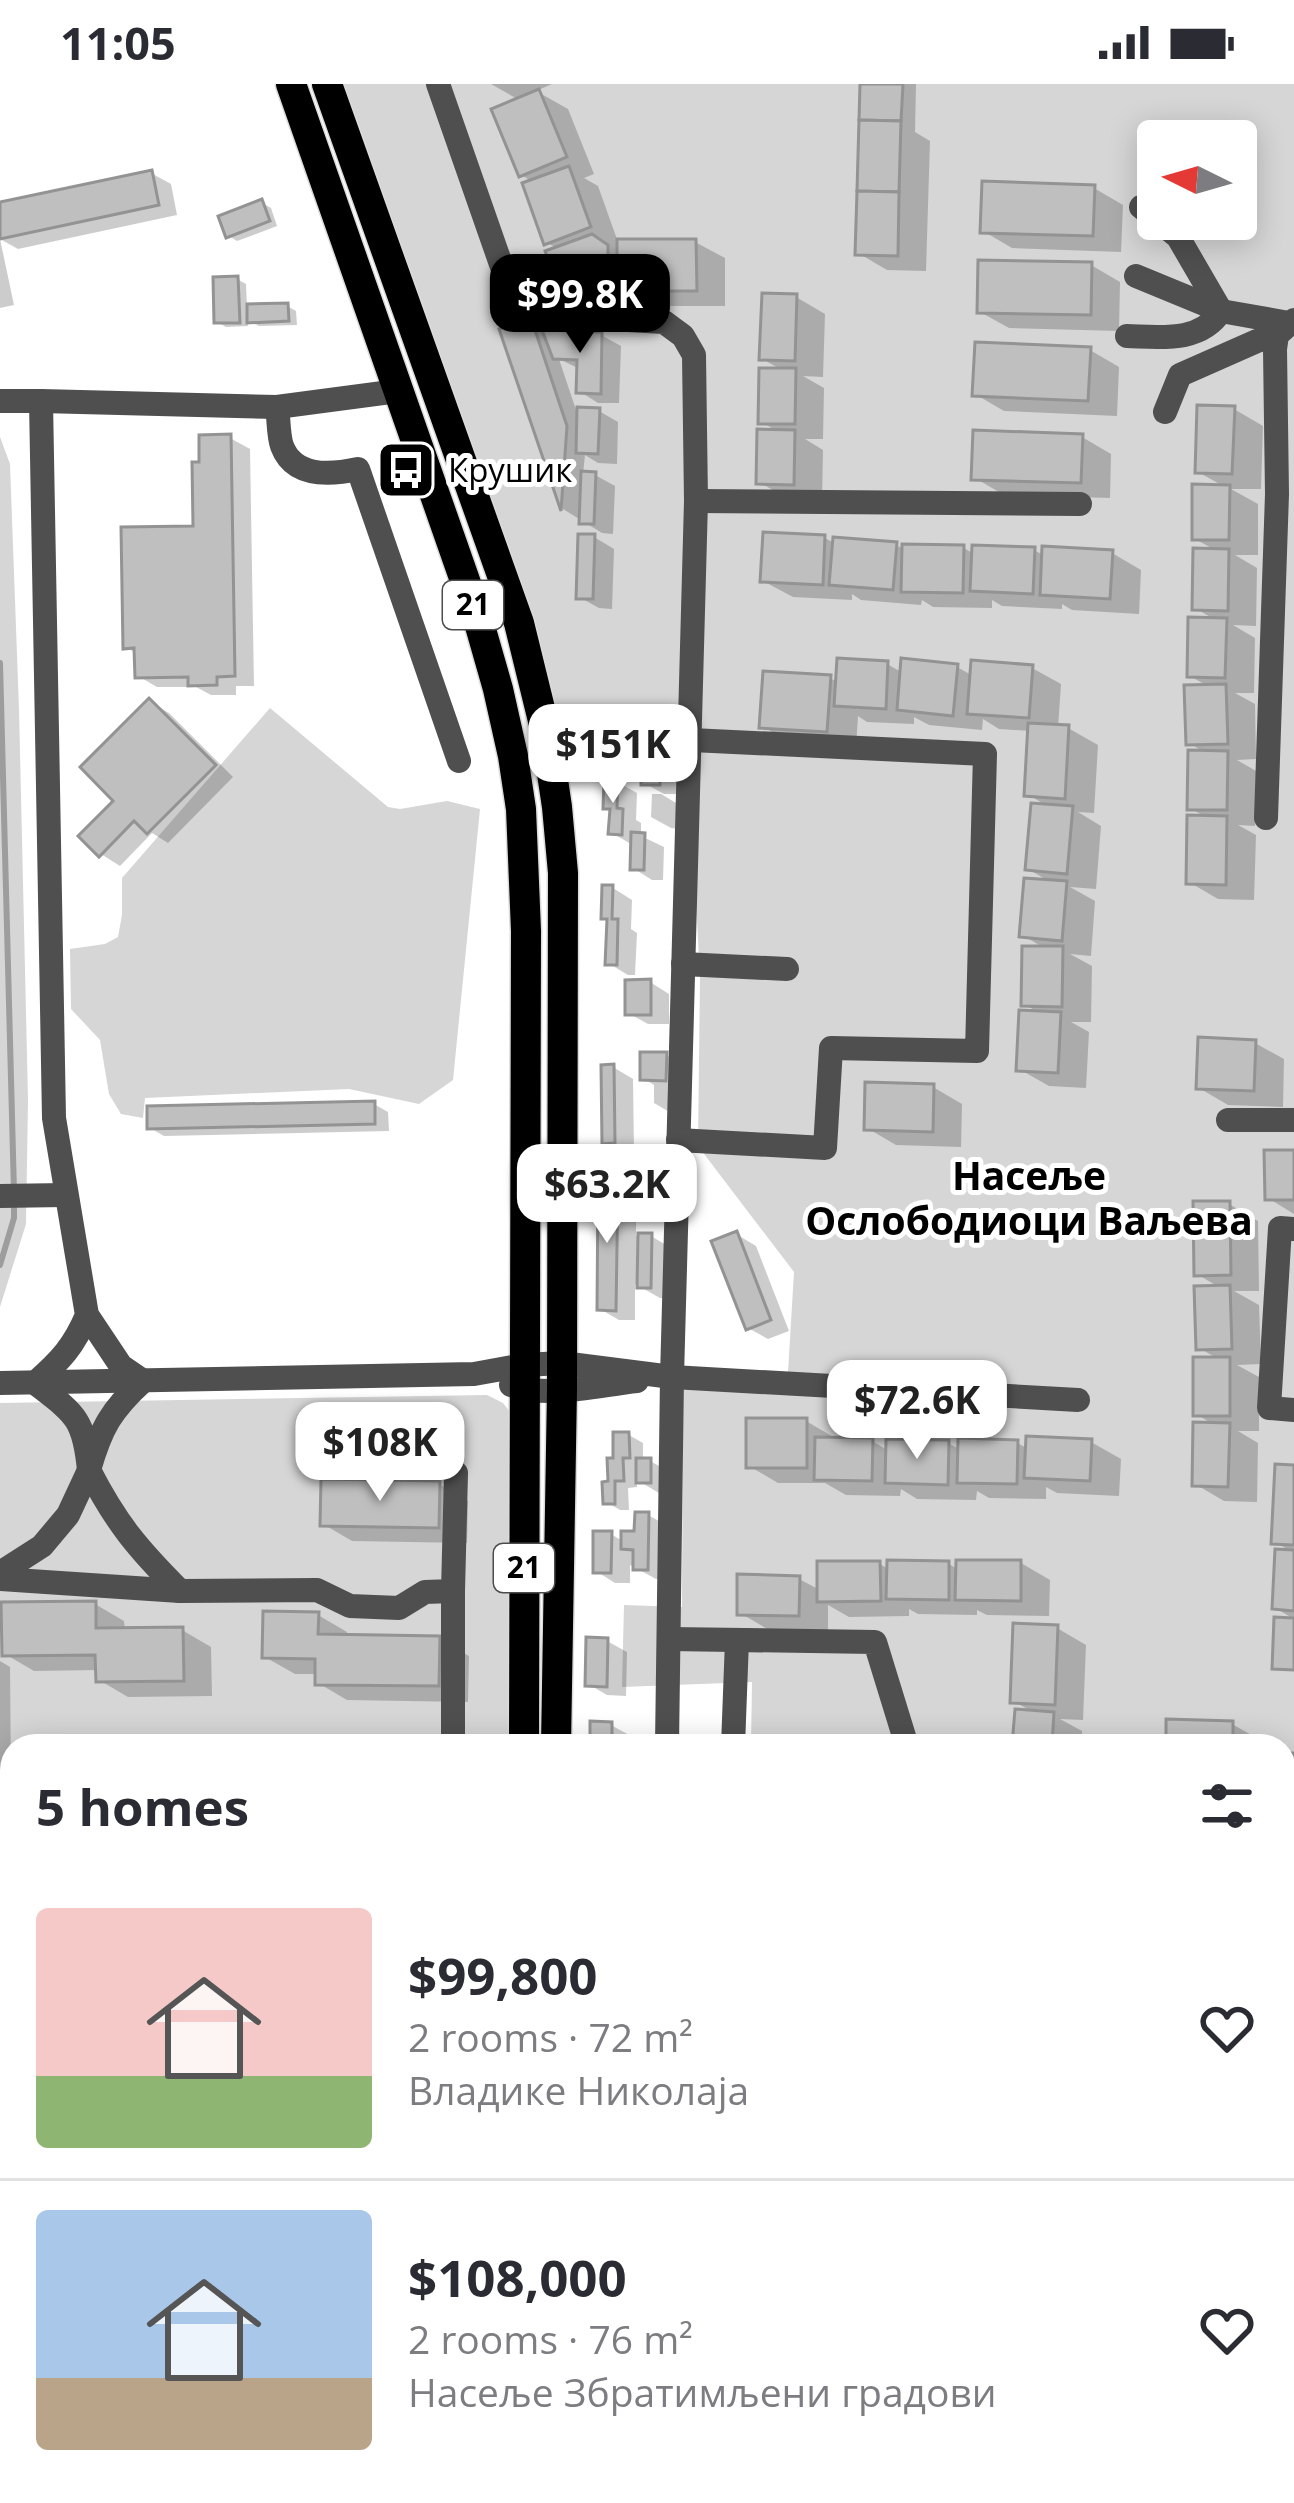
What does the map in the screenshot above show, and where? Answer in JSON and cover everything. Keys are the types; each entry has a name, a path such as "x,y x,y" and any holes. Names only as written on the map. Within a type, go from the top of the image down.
{"main road":[{"name":"21","path":"291,84 476,612 513,756 521,809 526,931 524,1734"},
{"name":"21","path":"327,84 518,623 546,734 560,829 565,937 556,1734"}],"street":[{"path":"438,84 510,290 536,315 664,322 683,336 694,356 696,501 672,1376 667,1734"},
{"path":"1180,240 1221,311"},
{"path":"1136,276 1221,311 1287,326"},
{"path":"1127,336 1192,334 1207,327 1221,311"},
{"path":"1166,412 1180,375 1287,326"},
{"path":"1266,818 1284,573 1287,326"},
{"path":"0,401 277,407 398,392"},
{"path":"41,401 53,1196 87,1315 121,1366 143,1381"},
{"path":"277,407 282,446 293,463 313,474 358,469 459,761"},
{"path":"696,501 1080,505"},
{"path":"546,734 985,754 977,1052 831,1048 825,1148 678,1139"},
{"path":"683,964 787,969"},
{"path":"1228,1120 1294,1120"},
{"path":"0,1196 53,1196"},
{"path":"1294,1228 1280,1228 1269,1408 1294,1410"},
{"path":"35,1383 76,1342 87,1315"},
{"path":"0,1383 474,1374 672,1376 1078,1400"},
{"path":"0,1576 42,1546 68,1515 89,1470 99,1433 115,1406 143,1381"},
{"path":"35,1383 66,1406 85,1433 89,1470 110,1512 180,1591"},
{"path":"453,1734 456,1473"},
{"path":"0,1576 180,1591 317,1590 350,1606 399,1607 425,1592 453,1591"},
{"path":"670,1639 875,1642 903,1734"},
{"path":"733,1734 737,1640"}],"shaded area":[{"path":"327,84 1294,84 1294,1734 751,1734 752,1682 622,1687 624,1605 682,1607 683,1390 788,1372 794,1272 698,1146 700,979 688,740 546,733"},
{"path":"0,437 10,464 28,1100 26,1224 0,1307"},
{"path":"270,708 388,807 447,801 480,809 453,1080 419,1104 349,1089 145,1098 143,1118 121,1114 109,1094 100,1040 71,1009 70,949 105,944 118,937 122,878"},
{"path":"487,1395 503,1403 517,1421 513,1734 0,1734 0,1403"}],"building":[{"path":"860,84 903,84 901,121 859,120"},
{"path":"539,89 567,157 519,177 491,109"},
{"path":"859,120 901,121 899,192 857,191"},
{"path":"569,166 591,227 544,245 522,183"},
{"path":"152,170 159,205 0,239 0,202"},
{"path":"982,181 1095,185 1093,236 980,233"},
{"path":"857,191 899,192 898,256 855,255"},
{"path":"262,199 270,221 226,238 218,216"},
{"path":"592,234 608,245 608,298 561,297 545,251"},
{"path":"617,239 696,239 697,291 617,291"},
{"path":"978,260 1092,262 1091,315 977,313"},
{"path":"238,276 240,323 214,323 213,277"},
{"path":"762,293 797,294 795,361 759,360"},
{"path":"288,303 289,321 247,323 247,304"},
{"path":"531,318 567,426 561,511 499,329"},
{"path":"542,330 602,332 601,394 576,393 577,360 553,359"},
{"path":"975,342 1091,347 1088,401 972,396"},
{"path":"759,368 796,368 795,424 758,424"},
{"path":"1197,405 1235,406 1232,474 1195,473"},
{"path":"577,407 600,408 598,454 576,453"},
{"path":"757,429 795,430 794,485 756,484"},
{"path":"973,430 1083,434 1081,483 971,480"},
{"path":"231,434 235,676 217,677 217,685 188,686 188,677 135,678 134,648 123,649 121,527 193,526 192,462 199,462 199,435"},
{"path":"581,471 596,472 594,524 579,524"},
{"path":"1192,484 1230,485 1229,540 1192,540"},
{"path":"763,532 825,535 823,585 760,582"},
{"path":"578,534 595,534 593,599 576,599"},
{"path":"833,537 897,542 893,590 829,585"},
{"path":"902,544 964,545 963,593 901,592"},
{"path":"972,545 1035,547 1033,594 970,591"},
{"path":"1042,546 1113,550 1110,599 1040,595"},
{"path":"1193,548 1229,549 1228,611 1192,610"},
{"path":"1188,617 1227,618 1225,678 1187,677"},
{"path":"837,658 888,661 886,709 834,706"},
{"path":"901,658 958,664 953,716 897,710"},
{"path":"971,660 1033,665 1029,718 967,714"},
{"path":"763,671 831,675 827,732 759,728"},
{"path":"1226,684 1228,744 1186,745 1184,685"},
{"path":"149,698 216,765 147,834 134,821 99,857 78,836 113,801 80,767"},
{"path":"1028,723 1069,725 1065,799 1024,796"},
{"path":"1188,750 1228,751 1227,810 1187,810"},
{"path":"641,760 660,760 660,785 641,785"},
{"path":"604,778 618,779 622,835 608,834 610,809 603,809"},
{"path":"1031,803 1073,806 1067,874 1025,870"},
{"path":"1187,815 1227,816 1226,885 1186,884"},
{"path":"631,832 645,833 644,870 630,870"},
{"path":"1024,878 1067,881 1062,941 1019,937"},
{"path":"602,885 613,885 617,965 605,965 607,919 601,919"},
{"path":"1022,946 1063,946 1062,1007 1021,1006"},
{"path":"651,979 651,1015 625,1015 625,980"},
{"path":"1019,1010 1061,1012 1058,1073 1016,1071"},
{"path":"1198,1037 1256,1040 1254,1091 1196,1089"},
{"path":"640,1052 667,1052 666,1081 640,1080"},
{"path":"614,1064 615,1143 602,1144 601,1065"},
{"path":"865,1082 934,1084 933,1132 864,1130"},
{"path":"375,1101 375,1124 147,1129 147,1106"},
{"path":"1264,1150 1294,1150 1294,1200 1265,1200"},
{"path":"598,1183 618,1183 616,1311 597,1310"},
{"path":"1193,1201 1230,1201 1231,1275 1194,1276"},
{"path":"737,1231 771,1320 746,1330 711,1241"},
{"path":"638,1233 652,1233 651,1288 637,1288"},
{"path":"1230,1285 1232,1349 1196,1350 1194,1286"},
{"path":"1193,1357 1230,1357 1230,1416 1193,1416"},
{"path":"746,1418 807,1418 807,1468 746,1468"},
{"path":"1193,1422 1230,1423 1228,1487 1192,1486"},
{"path":"613,1432 629,1432 630,1458 623,1458 624,1481 615,1481 615,1504 603,1504 602,1482 608,1481"},
{"path":"1026,1436 1092,1439 1090,1481 1024,1478"},
{"path":"815,1437 873,1438 872,1481 814,1480"},
{"path":"958,1438 1018,1440 1017,1484 957,1483"},
{"path":"886,1439 949,1440 948,1485 885,1483"},
{"path":"636,1458 651,1458 651,1483 636,1483"},
{"path":"1275,1464 1294,1465 1294,1545 1271,1544"},
{"path":"321,1479 440,1481 439,1528 320,1526"},
{"path":"635,1512 649,1512 648,1570 633,1570 633,1550 621,1549 621,1531 634,1531"},
{"path":"593,1531 612,1531 611,1573 593,1573"},
{"path":"1275,1549 1294,1550 1294,1611 1272,1609"},
{"path":"887,1560 949,1561 949,1600 886,1599"},
{"path":"956,1560 1021,1560 1021,1601 955,1600"},
{"path":"817,1561 880,1561 881,1601 817,1602"},
{"path":"737,1574 800,1576 799,1616 737,1615"},
{"path":"96,1601 96,1628 183,1627 184,1681 96,1682 95,1655 2,1656 1,1602"},
{"path":"263,1611 319,1612 318,1634 440,1636 439,1686 315,1685 315,1659 262,1658"},
{"path":"1274,1617 1294,1618 1294,1670 1272,1669"},
{"path":"1013,1623 1058,1625 1055,1705 1010,1703"},
{"path":"586,1637 608,1638 607,1687 585,1686"},
{"path":"1015,1709 1054,1712 1053,1734 1013,1734"},
{"path":"1166,1719 1233,1721 1233,1734 1166,1734"},
{"path":"590,1721 612,1722 612,1734 590,1734"}],"waterway":[{"path":"0,663 14,1192"},
{"path":"0,1265 14,1205"}],"place":[{"name":"Крушик","path":"406,470"}],"district":[{"name":"Насеље Ослободиоци Ваљева","path":"1029,1198"}]}
